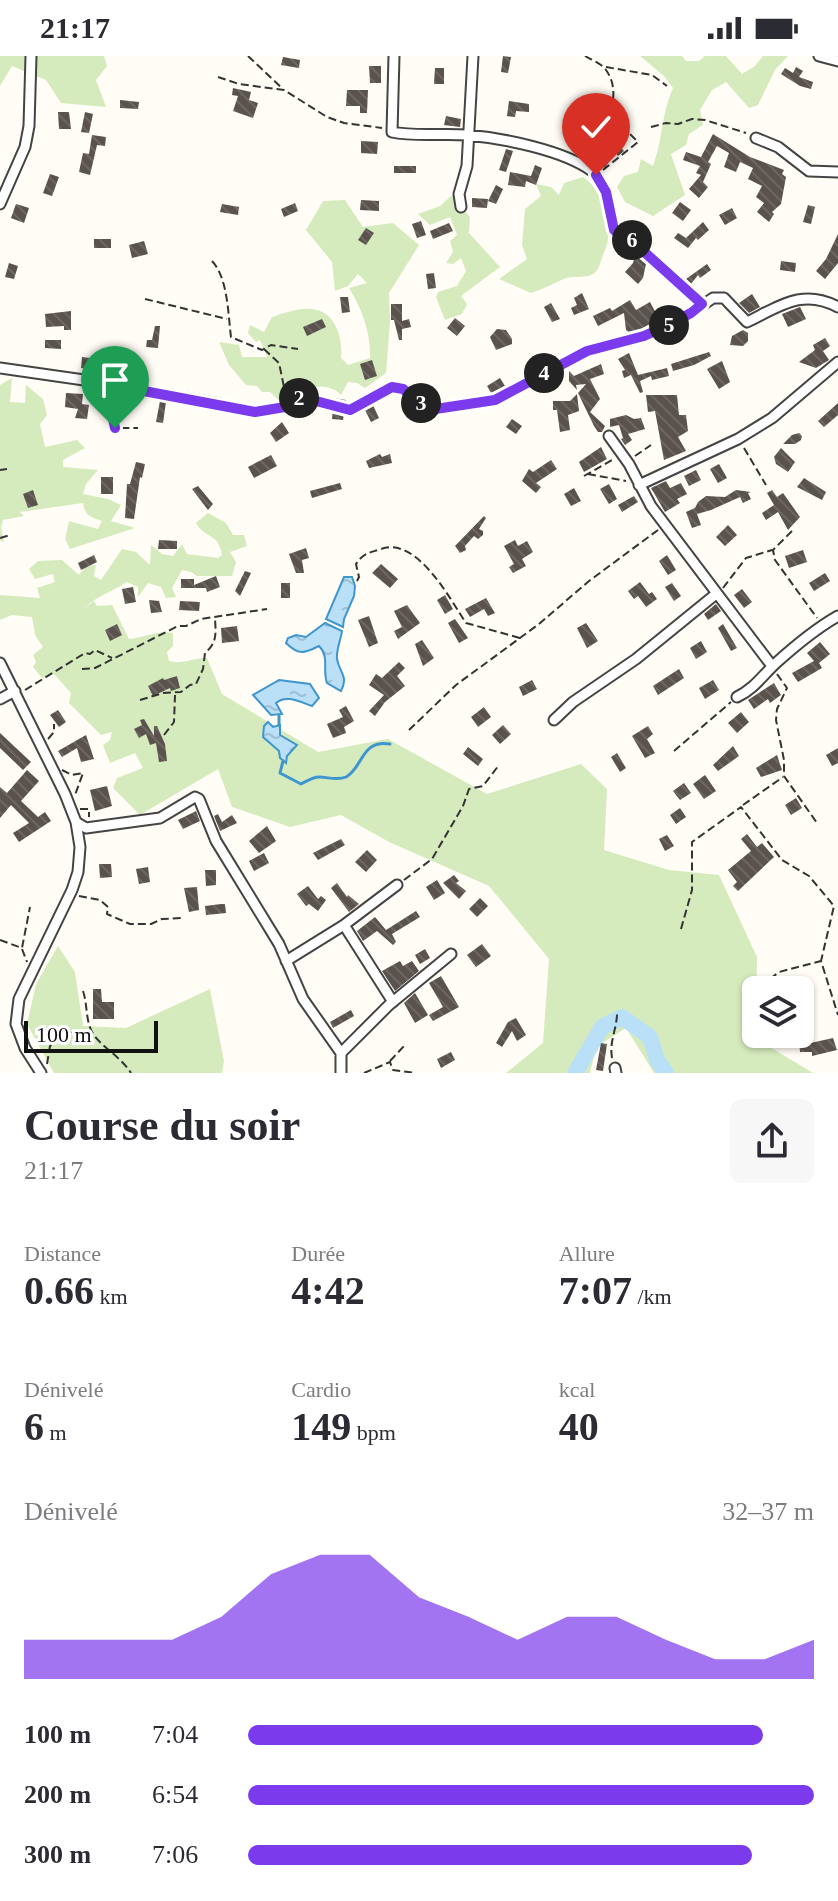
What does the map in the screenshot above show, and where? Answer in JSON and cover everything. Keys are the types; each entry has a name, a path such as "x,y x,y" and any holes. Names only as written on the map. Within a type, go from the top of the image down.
{"street":[{"path":"0,204 25,147 29,126 31,56"},
{"path":"394,56 391,129 394,133 468,135 559,154 596,175 606,192 615,231 621,236 630,236 702,304"},
{"path":"461,207 458,196 467,166 473,56"},
{"path":"819,56 838,61"},
{"path":"756,138 778,147 809,171 838,172"},
{"path":"420,402 429,410 492,401 587,351 644,336 664,327 713,298 724,298 747,322 792,300 821,299 838,307"},
{"path":"638,483 738,439 772,418 838,362"},
{"path":"0,368 219,404"},
{"path":"609,436 665,524 772,666"},
{"path":"554,720 573,702 636,659 716,594"},
{"path":"737,697 822,625 838,616"},
{"path":"0,663 70,807 80,847 78,872 70,893 19,999 16,1024 25,1048 44,1073"},
{"path":"0,699 16,693"},
{"path":"76,822 86,828 160,818 197,797 216,841 279,944 303,999 341,1053 341,1073"},
{"path":"286,961 344,925 397,885"},
{"path":"344,925 393,1002"},
{"path":"341,1053 393,1002 451,954"}],"path":[{"path":"248,56 284,90 327,117 344,123 391,129"},
{"path":"585,56 605,67 652,75 667,86"},
{"path":"585,149 595,142 609,118 614,85 605,67"},
{"path":"218,77 239,84 284,90"},
{"path":"596,175 638,142 619,123 609,118"},
{"path":"651,127 692,119 705,120 741,130 756,138"},
{"path":"212,261 224,293 231,337 264,349 279,363 284,387 294,397 350,410 392,387 403,389 420,402"},
{"path":"145,299 228,319"},
{"path":"264,349 271,345 289,345 298,349"},
{"path":"91,381 111,409 115,428 138,428"},
{"path":"219,404 255,412 285,407 301,397"},
{"path":"738,439 766,485"},
{"path":"638,483 586,475 651,445"},
{"path":"0,470 7,469"},
{"path":"409,730 456,685 665,524"},
{"path":"716,594 736,574 746,558 773,550 792,531"},
{"path":"0,538 10,535"},
{"path":"357,581 356,564 367,552 393,547 426,566 442,584 466,623 478,629 520,638"},
{"path":"773,550 775,560 822,625"},
{"path":"82,669 95,668 178,626 267,609"},
{"path":"140,700 163,693 175,694 196,684 203,669 205,653 217,637 215,617"},
{"path":"16,693 85,653 95,650 112,658"},
{"path":"772,666 787,688 777,709 776,720 784,776 817,823"},
{"path":"164,735 174,722 175,694"},
{"path":"674,751 737,697"},
{"path":"42,746 54,732 54,724"},
{"path":"50,764 72,775 83,773 75,791 75,803 70,807"},
{"path":"397,885 432,859 463,806 469,789 483,786 499,765"},
{"path":"681,929 692,890 692,842 784,776"},
{"path":"70,807 89,809 86,828"},
{"path":"741,807 782,860 809,876 834,906 821,961 838,1015"},
{"path":"70,893 100,900 108,907 107,914 130,924 151,924 162,919 182,918"},
{"path":"0,940 22,948 30,907"},
{"path":"774,976 821,961"},
{"path":"83,991 94,1035 131,1073"},
{"path":"615,1070 611,1053 617,1013"},
{"path":"44,1073 50,1046 71,1032"},
{"path":"364,1073 390,1062 405,1045"},
{"path":"390,1062 393,1070 416,1073"}],"green space":[{"path":"0,56 104,56 107,66 96,80 106,107 61,103 46,80 12,66 0,86"},
{"path":"640,56 682,56 686,61 699,61 705,56 726,56 742,74 763,56 788,56 775,70 758,105 749,108 726,82 712,90 700,110 703,125 689,134 686,145 671,154 685,195 653,216 625,202 617,187 624,176 638,172 641,159 653,166 673,88"},
{"path":"583,177 598,193 609,223 607,245 596,271 588,276 566,278 531,293 499,279 527,259 522,245 525,209 541,196 536,184 551,187 559,195 564,183"},
{"path":"452,195 470,217 469,233 500,267 461,296 467,304 462,314 445,320 436,297 438,292 457,286 466,271 461,258 453,264 446,263 453,252 450,241 457,235 450,217 430,225 418,214 440,206"},
{"path":"345,200 363,227 393,223 419,245 389,293 386,373 365,388 348,382 341,395 322,387 301,392 296,390 284,405 270,392 246,385 229,365 219,342 239,345 242,357 267,357 260,340 256,342 248,333 250,325 264,332 272,317 294,310 311,309 324,313 334,323 340,337 341,358 348,365 370,358 365,322 349,288 367,283 358,274 348,286 335,291 332,262 306,230 323,201"},
{"path":"12,378 10,402 25,403 26,385 43,399 47,415 40,424 45,447 77,440 85,448 63,460 63,467 98,470 86,484 83,494 121,505 111,521 135,528 70,549 65,539 69,521 98,529 102,521 89,515 83,503 20,512 24,516 3,520 4,542 0,540 0,385"},
{"path":"208,513 226,523 233,535 244,535 247,546 230,552 236,562 232,576 197,576 182,570 172,588 176,597 166,598 161,587 148,583 138,597 138,587 127,582 99,597 85,608 94,601 97,606 112,605 129,639 173,633 173,646 167,652 169,661 207,658 222,694 318,752 388,739 487,794 581,764 607,789 604,850 669,870 719,875 757,957 757,976 742,976 742,1048 772,1048 813,1073 654,1073 626,1028 596,1047 590,1073 506,1073 543,1043 549,959 489,886 389,842 341,815 290,827 232,807 218,769 140,815 113,788 117,778 143,768 135,753 110,763 103,745 110,740 112,732 101,735 69,703 71,693 54,674 42,678 33,667 36,662 33,655 43,647 35,635 32,617 12,615 0,620 0,595 40,598 37,588 55,582 53,574 35,579 29,569 38,561 62,560 79,575 86,566 96,565 94,576 101,580 122,549 136,552 150,565 151,545 162,554 173,556 182,544 187,554 218,558 222,555 218,543 196,523"},
{"path":"58,946 75,972 83,1026 126,1028 210,989 224,1061 222,1073 54,1073 27,1024 36,984"}],"water":[{"path":"344,577 352,577 355,586 343,627 326,619"},
{"path":"325,623 342,631 337,656 344,678 341,691 327,683 325,659 319,646 302,652 286,643 288,638 296,635 306,637"},
{"path":"279,680 310,684 319,698 312,706 280,700 276,703 282,714 271,715 253,695"},
{"path":"268,722 273,727 280,725 280,735 297,745 287,756 286,763 280,758 279,751 263,737 264,726"}],"building":[{"path":"503,56 511,57 508,73 501,72"},
{"path":"283,57 300,60 299,68 281,65"},
{"path":"369,66 381,66 381,83 370,83"},
{"path":"796,67 803,71 799,77 813,82 811,89 781,74 785,68 793,73"},
{"path":"435,68 444,68 444,84 434,84"},
{"path":"233,88 251,92 249,100 258,103 253,118 233,111 238,96 232,95"},
{"path":"347,90 368,90 367,113 360,113 360,106 346,106"},
{"path":"120,100 139,102 138,109 120,108"},
{"path":"509,101 529,104 529,112 516,111 515,117 507,116"},
{"path":"58,112 69,112 71,129 59,129"},
{"path":"85,112 93,114 89,133 81,132"},
{"path":"446,116 461,119 460,127 444,125"},
{"path":"582,121 595,134 588,141 575,128"},
{"path":"713,134 750,157 784,170 782,174 786,177 781,204 772,212 774,214 769,222 757,212 764,203 756,197 762,186 748,179 753,168 740,162 736,172 724,167 729,153 717,146 708,162 711,164 703,182 708,187 699,198 689,189 701,175 696,173 700,166 683,160 686,152 701,157"},
{"path":"92,135 106,137 105,146 97,145 90,175 79,172 83,153 89,154"},
{"path":"361,141 378,142 377,154 361,153"},
{"path":"605,144 613,149 618,144 624,151 618,156 615,152 605,168 594,161"},
{"path":"506,149 513,151 506,172 499,170"},
{"path":"535,165 542,168 536,185 526,181 525,187 508,185 510,172 531,176"},
{"path":"394,166 416,166 416,173 394,173"},
{"path":"50,174 59,177 52,196 43,193"},
{"path":"496,185 503,189 496,204 488,201"},
{"path":"472,198 488,199 487,208 472,207"},
{"path":"361,200 379,201 379,211 360,210"},
{"path":"680,202 691,210 683,221 672,213"},
{"path":"295,203 298,211 284,217 281,209"},
{"path":"16,204 29,208 24,223 11,218"},
{"path":"222,204 239,207 238,215 220,212"},
{"path":"808,205 815,207 811,224 803,222"},
{"path":"732,208 737,218 725,225 719,215"},
{"path":"421,221 426,235 417,238 412,224"},
{"path":"703,222 709,230 688,248 674,238 678,233 686,238"},
{"path":"449,223 453,231 433,239 430,231"},
{"path":"366,228 374,233 366,245 358,240"},
{"path":"838,234 838,263 825,279 816,271 826,259"},
{"path":"94,239 111,239 111,248 94,248"},
{"path":"144,241 148,254 132,258 129,245"},
{"path":"635,255 646,264 643,278 638,284 625,272"},
{"path":"781,261 796,263 795,272 780,270"},
{"path":"9,263 18,266 14,279 5,277"},
{"path":"707,264 711,270 700,278 698,275 691,284 686,279"},
{"path":"434,273 436,288 428,289 426,274"},
{"path":"582,293 589,309 574,315 571,308 577,305 574,298"},
{"path":"752,294 760,307 749,313 739,303"},
{"path":"340,297 348,297 350,312 342,313"},
{"path":"630,300 636,310 650,302 659,319 629,332 624,313 598,326 593,316 610,308 612,311"},
{"path":"551,303 560,319 552,322 544,307"},
{"path":"391,304 402,304 402,321 409,319 411,327 402,329 402,340 399,340 394,320 391,320"},
{"path":"800,307 806,319 788,327 782,314"},
{"path":"71,311 71,330 64,330 64,326 46,327 45,314"},
{"path":"455,318 465,326 457,336 447,328"},
{"path":"322,319 326,327 307,336 303,327"},
{"path":"155,326 160,326 158,348 146,347 147,340 152,340"},
{"path":"497,329 506,330 512,344 496,350 490,337"},
{"path":"743,330 748,333 748,341 743,346 730,345 732,336"},
{"path":"825,338 830,346 823,351 829,360 816,368 799,362 815,350 813,345"},
{"path":"45,340 61,340 61,349 45,348"},
{"path":"709,352 711,356 694,365 673,371 671,364"},
{"path":"629,353 638,375 667,368 669,376 652,380 651,376 640,381 643,392 640,393 631,375 624,378 622,371 625,370 618,359"},
{"path":"82,357 97,359 96,370 81,368"},
{"path":"372,360 377,376 365,380 360,364"},
{"path":"722,361 730,382 719,389 707,369"},
{"path":"601,364 604,374 590,379 600,399 590,412 605,426 602,432 598,432 578,393 586,384 576,385 577,390 569,381 569,371 574,376"},
{"path":"500,378 505,386 491,393 487,386"},
{"path":"66,393 83,394 82,404 89,405 87,419 75,418 78,409 65,407"},
{"path":"577,394 579,411 568,415 570,430 560,432 553,401 570,401"},
{"path":"646,395 677,395 679,415 686,415 688,431 678,437 686,451 664,460 655,411 648,412"},
{"path":"334,398 346,400 343,420 332,419"},
{"path":"160,401 166,402 163,423 156,422"},
{"path":"371,401 379,418 371,422 363,406"},
{"path":"838,403 838,415 824,427 818,421"},
{"path":"626,415 641,418 645,429 628,434 632,440 625,445 619,425 610,427 610,419"},
{"path":"512,419 522,426 516,434 506,427"},
{"path":"282,422 289,433 276,442 270,433"},
{"path":"799,433 801,440 795,444 783,444 792,435"},
{"path":"601,447 607,459 584,472 579,462"},
{"path":"781,448 795,462 788,472 776,464 774,457"},
{"path":"380,454 382,457 390,454 392,463 369,468 366,461"},
{"path":"271,455 277,466 254,478 248,467"},
{"path":"551,460 557,469 536,483 541,487 536,493 522,481 529,469 533,472"},
{"path":"136,462 145,464 134,519 125,518 127,484 130,484"},
{"path":"719,464 727,478 718,483 710,469"},
{"path":"696,470 701,480 689,486 684,476"},
{"path":"101,477 113,477 113,494 101,494"},
{"path":"804,478 826,492 822,500 797,487"},
{"path":"666,481 670,488 681,483 687,494 677,499 680,503 665,512 651,488"},
{"path":"340,483 342,489 312,498 310,491"},
{"path":"609,484 617,499 609,504 600,489"},
{"path":"198,486 213,504 208,510 192,489"},
{"path":"574,488 581,501 571,506 564,494"},
{"path":"33,490 38,505 28,508 23,494"},
{"path":"736,490 751,492 748,493 751,499 743,503 740,497 697,514 701,525 692,528 686,512 695,508 706,496 725,497"},
{"path":"772,490 777,497 783,493 800,517 788,530 778,512 766,520 762,513 774,505 767,493"},
{"path":"634,496 638,502 622,512 618,505"},
{"path":"484,516 486,518 479,529 483,535 478,539 474,536 465,546 466,550 460,553 455,546"},
{"path":"728,525 737,535 725,546 716,537"},
{"path":"159,540 177,541 177,549 158,549"},
{"path":"515,540 518,546 527,541 533,552 522,559 526,566 513,573 509,567 514,564 504,546"},
{"path":"306,548 309,558 302,560 304,573 296,573 289,554"},
{"path":"803,550 807,562 789,568 785,556"},
{"path":"94,555 97,562 81,570 78,563"},
{"path":"667,555 676,570 668,575 659,561"},
{"path":"381,564 398,579 390,588 372,573"},
{"path":"245,571 251,573 240,596 235,591"},
{"path":"825,573 830,581 814,591 809,583"},
{"path":"216,576 220,587 207,592 206,588 181,588 181,579 194,579 194,585"},
{"path":"640,582 657,599 646,607 638,596 634,599 628,591"},
{"path":"281,583 290,583 290,598 281,598"},
{"path":"672,583 681,596 674,601 665,587"},
{"path":"133,587 136,602 125,604 122,589"},
{"path":"742,589 752,602 744,608 734,595"},
{"path":"445,595 453,609 445,614 437,600"},
{"path":"486,598 495,613 488,616 484,609 470,617 465,609"},
{"path":"149,600 159,601 162,612 151,613"},
{"path":"180,601 200,602 199,611 179,610"},
{"path":"716,604 721,611 708,620 704,614"},
{"path":"407,605 420,623 398,639 394,631 402,627 394,611"},
{"path":"369,616 378,643 369,647 358,620"},
{"path":"455,619 468,638 459,643 448,623"},
{"path":"586,623 598,641 587,648 577,628"},
{"path":"117,624 122,635 110,641 105,630"},
{"path":"723,624 737,648 731,651 718,628"},
{"path":"237,626 239,641 222,643 221,628"},
{"path":"422,640 434,658 423,666 415,644"},
{"path":"701,641 707,652 696,659 690,648"},
{"path":"820,642 830,654 819,663 822,668 798,682 792,673 814,661 807,653"},
{"path":"399,662 405,668 397,676 405,686 385,702 375,716 369,711 384,695 369,685 376,674 382,678"},
{"path":"679,669 684,678 658,695 653,686"},
{"path":"177,676 180,688 171,691 170,688 153,696 148,686 163,678"},
{"path":"532,680 537,689 523,696 519,687"},
{"path":"713,680 719,690 705,699 699,688"},
{"path":"774,683 781,695 770,703 768,699 754,709 748,700"},
{"path":"346,706 354,721 344,727 346,733 333,738 327,724 343,717 339,710"},
{"path":"484,707 491,717 478,727 471,717"},
{"path":"58,710 66,722 59,727 50,715"},
{"path":"741,712 749,722 737,733 728,723"},
{"path":"144,719 154,736 154,726 157,726 165,744 167,761 159,762 156,743 150,745 146,734 139,738 134,729 142,725 140,720"},
{"path":"503,725 511,734 500,744 492,735"},
{"path":"648,726 653,734 647,739 655,753 645,758 632,736"},
{"path":"0,733 31,762 23,770 0,748"},
{"path":"86,735 94,759 81,762 77,748 62,757 58,751"},
{"path":"733,746 739,756 718,771 713,765"},
{"path":"468,747 483,759 478,766 463,754"},
{"path":"838,748 838,763 832,766 826,755"},
{"path":"617,753 626,768 620,772 611,757"},
{"path":"777,755 782,770 761,777 756,768"},
{"path":"27,770 39,781 21,801 38,817 45,812 51,821 19,842 13,833 29,823 11,805 0,818 0,787 7,793"},
{"path":"705,775 716,791 704,799 693,784"},
{"path":"684,783 691,793 680,800 673,791"},
{"path":"107,786 112,806 95,811 90,790"},
{"path":"796,798 802,808 791,815 785,805"},
{"path":"680,808 686,817 676,824 670,815"},
{"path":"196,811 200,821 183,829 178,820"},
{"path":"218,814 222,822 232,815 237,823 220,831 214,816"},
{"path":"267,826 276,841 259,853 249,841"},
{"path":"747,834 757,847 762,843 774,857 738,891 733,886 737,882 728,870 751,851 741,839"},
{"path":"667,835 674,846 665,851 659,839"},
{"path":"341,839 345,845 318,860 313,853"},
{"path":"367,850 377,860 366,872 355,862"},
{"path":"264,853 269,863 254,871 249,861"},
{"path":"99,864 111,864 112,877 100,878"},
{"path":"148,867 150,882 139,884 136,869"},
{"path":"205,870 216,870 216,885 206,886"},
{"path":"454,875 459,881 456,883 466,891 459,899 443,883"},
{"path":"437,880 445,893 434,900 426,887"},
{"path":"337,883 347,897 359,904 349,912 331,888"},
{"path":"308,886 318,899 321,896 326,900 318,911 309,904 306,906 297,894"},
{"path":"197,887 199,910 189,912 184,888"},
{"path":"480,898 488,906 477,917 469,909"},
{"path":"225,904 226,913 206,915 205,906"},
{"path":"416,911 420,917 392,934 396,942 393,945 377,931 363,941 357,931 375,917 386,930"},
{"path":"482,944 491,956 476,967 467,955"},
{"path":"425,949 430,958 420,964 415,955"},
{"path":"400,961 403,966 412,961 419,971 395,991 382,971"},
{"path":"441,976 459,1007 433,1021 429,1015 443,1007 429,983"},
{"path":"93,989 101,989 102,1002 114,1002 114,1019 93,1019"},
{"path":"415,993 428,1015 415,1023 404,1003"},
{"path":"351,1010 354,1016 333,1028 330,1022"},
{"path":"516,1018 526,1035 517,1041 512,1031 502,1047 496,1043 508,1022"},
{"path":"833,1038 837,1050 812,1056 812,1052 800,1052 800,1048 814,1048 814,1042"},
{"path":"601,1043 607,1044 603,1071 596,1070"},
{"path":"451,1052 455,1060 441,1068 437,1059"}],"waterway":[{"path":"279,716 279,725"},
{"path":"283,761 280,773 301,784 317,777 339,779 352,773 373,746 390,744"},
{"path":"575,1073 602,1027 622,1017 650,1037 657,1060 666,1073"}],"route":[{"path":"115,428 111,409 91,381 255,412 285,407 301,397 350,410 392,387 403,389 429,410 492,401 587,351 644,336 691,313 702,304 692,292 655,262 630,236 621,236 615,231 606,192 596,175"}]}
